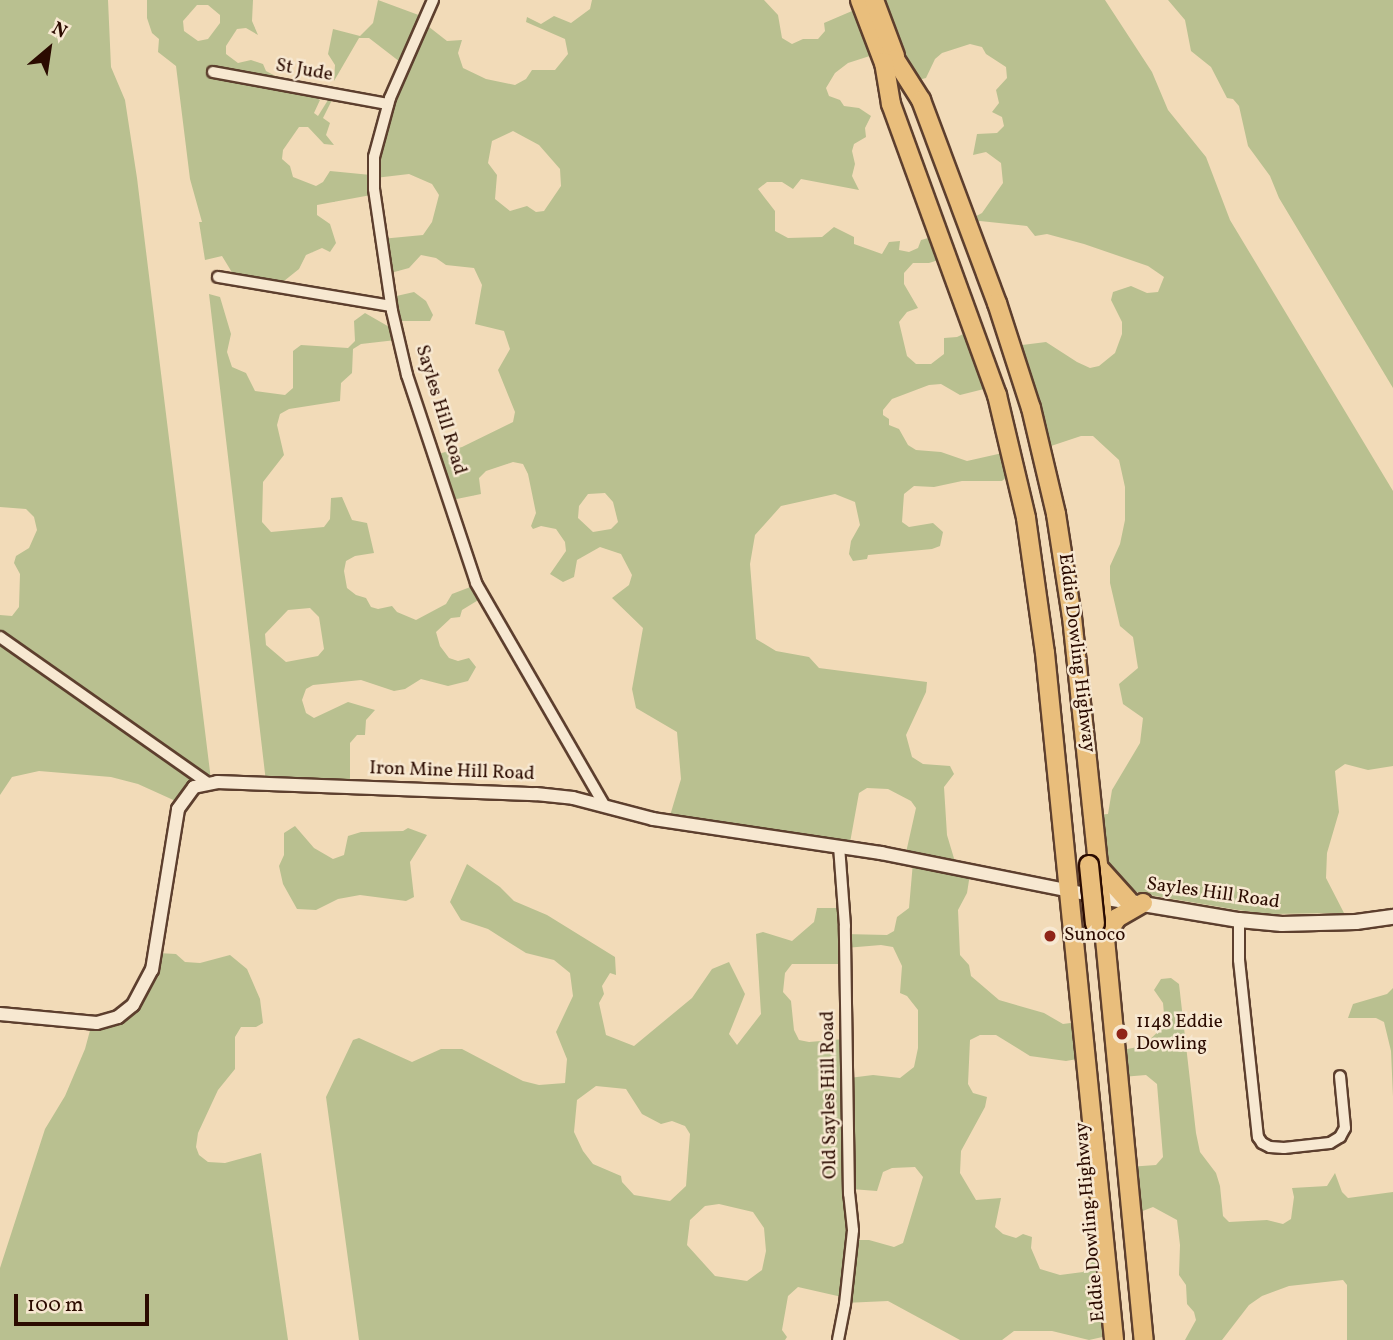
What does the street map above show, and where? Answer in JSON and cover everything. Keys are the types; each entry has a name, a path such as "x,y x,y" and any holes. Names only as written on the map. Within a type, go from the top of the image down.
{"highway":[{"name":"Eddie Dowling Highway","path":"860,0 890,61 999,333 1032,450 1058,583 1089,866 1135,1340"},
{"name":"Eddie Dowling Highway","path":"873,0 890,61"},
{"path":"890,61 891,104 990,372 1017,470 1042,620 1114,1340"},
{"path":"1089,866 1101,897 1095,928 1144,1340"},
{"path":"1089,866 1135,902 1117,918 1095,928"},
{"name":"Eddie Dowling Highway","path":"1095,928 1123,1340"}],"main road":[{"name":"Sayles Hill Road","path":"1101,897 1239,920 1325,923 1393,917"}],"street":[{"name":"Sayles Hill Road","path":"433,0 388,104 376,145 374,173 391,306 407,375 476,583 604,806"},
{"name":"St Jude","path":"213,72 388,104"},
{"path":"218,277 391,306"},
{"path":"0,637 208,783"},
{"name":"Iron Mine Hill Road","path":"208,783 236,781 536,794 604,806 664,821 839,847 1070,890"},
{"path":"0,1013 97,1023 118,1017 133,1005 152,970 178,809 194,787 208,783"},
{"name":"Old Sayles Hill Road","path":"838,1340 853,1230 849,1194 845,926 839,847"},
{"name":"Sayles Hill Road","path":"1070,890 1101,897"},
{"path":"1239,920 1239,960 1258,1137 1262,1143 1270,1147 1284,1148 1330,1143 1340,1138 1345,1128 1340,1076"}],"green space":[{"path":"0,0 108,0 111,67 125,100 137,178 211,780 180,803 138,784 111,777 39,771 12,777 0,795 0,615 12,616 19,607 20,574 14,563 16,556 29,548 37,530 34,517 26,509 0,507"},
{"path":"147,0 253,0 252,21 258,35 246,28 237,29 226,46 226,54 238,63 251,60 263,64 266,71 320,100 314,113 318,116 328,100 332,100 323,118 330,123 326,135 334,145 324,144 308,127 299,127 283,150 282,159 290,166 293,177 316,186 323,182 330,171 371,175 404,65 369,38 359,38 334,81 335,65 328,54 333,29 360,36 373,23 378,0 424,17 424,23 447,41 462,40 458,53 463,68 486,79 515,85 526,79 532,70 555,70 568,54 565,39 526,22 527,17 541,24 554,16 571,23 590,9 592,0 764,0 778,15 782,38 792,44 803,39 818,39 825,31 824,23 859,8 876,54 848,63 835,73 826,88 829,96 840,100 844,106 859,108 871,116 865,128 866,137 854,144 852,151 855,164 852,176 859,190 801,179 793,189 782,182 767,182 758,189 775,211 775,231 788,238 822,237 834,227 854,237 854,244 882,254 889,242 900,241 899,250 909,252 918,248 921,240 943,234 951,256 929,263 913,263 904,273 904,284 918,308 907,312 899,322 907,356 916,364 931,364 944,354 944,338 957,337 976,328 996,386 960,395 941,384 929,385 892,399 883,410 883,415 889,419 889,425 899,429 908,445 916,450 941,452 967,461 1007,452 1016,469 1002,481 962,481 934,487 914,486 904,494 902,522 909,527 933,523 943,532 940,546 932,549 868,555 867,559 853,561 849,554 851,541 860,525 855,502 835,494 781,506 755,535 750,564 756,639 776,651 809,657 819,668 927,682 926,692 906,735 912,757 923,764 950,766 954,774 944,787 947,835 956,865 970,874 967,893 958,910 960,955 969,965 971,976 999,1000 1044,1013 1063,1024 1078,1022 1077,1059 1066,1061 1030,1056 996,1035 980,1035 970,1040 968,1084 973,1093 987,1097 985,1107 961,1151 960,1173 976,1200 1001,1198 995,1227 1003,1234 1016,1238 1023,1234 1032,1237 1031,1248 1040,1269 1060,1275 1083,1272 1099,1254 1107,1336 1089,1340 1052,1331 1014,1331 1002,1340 960,1340 888,1301 844,1303 842,1297 798,1287 788,1296 782,1330 787,1337 785,1340 359,1340 326,1097 353,1040 359,1038 412,1062 441,1049 462,1049 523,1081 539,1085 565,1083 567,1059 556,1032 573,996 570,973 554,960 526,953 488,929 461,920 450,902 467,864 500,887 514,901 547,915 615,957 616,975 610,973 602,986 604,994 599,1003 606,1035 634,1046 692,998 712,969 729,962 745,994 729,1034 737,1045 761,1014 756,934 763,932 792,941 814,922 817,908 841,908 844,934 887,935 894,931 897,917 909,908 913,862 905,857 916,808 911,801 888,789 867,788 859,793 849,848 669,819 681,779 677,732 636,708 632,689 643,628 612,598 629,585 632,575 621,554 600,547 577,560 574,577 563,582 550,574 566,551 565,542 556,529 541,526 533,529 531,526 536,513 528,474 523,464 513,462 486,471 479,478 481,494 447,501 435,455 462,447 513,422 515,412 498,370 510,349 504,331 475,324 482,285 474,268 446,265 436,258 421,255 409,268 387,274 381,239 423,235 432,222 439,195 432,184 409,174 375,178 371,195 317,205 317,215 330,224 336,243 330,252 322,248 306,255 299,269 279,285 236,279 222,256 205,260 199,222 202,222 190,179 176,66 158,52 159,39 152,33 147,18","holes":["197,5 208,5 220,15 220,23 208,39 198,41 184,31 183,21","513,131 539,145 560,169 561,186 544,211 536,212 527,206 510,211 495,199 497,175 488,163 492,141","605,493 613,502 618,522 611,529 593,532 578,518 579,506 588,494","881,945 893,947 902,966 900,993 907,996 918,1010 918,1048 914,1067 900,1078 873,1075 849,1078 844,1039 809,1042 799,1040 794,1030 791,1001 783,992 785,973 792,964 842,964 845,948","596,1086 626,1089 642,1114 661,1124 672,1121 685,1126 690,1134 686,1186 670,1201 634,1195 622,1182 621,1176 593,1164 574,1132 577,1100","915,1167 923,1177 903,1243 894,1247 869,1240 851,1240 851,1189 877,1191 883,1172 892,1168","719,1204 753,1212 764,1228 766,1251 762,1270 747,1281 715,1276 687,1245 690,1220 705,1206"]},
{"path":"884,0 1105,0 1152,72 1168,110 1206,157 1230,220 1393,491 1393,766 1368,770 1345,764 1335,771 1339,812 1327,853 1326,878 1344,913 1267,914 1238,910 1143,894 1128,889 1108,874 1096,815 1108,814 1112,790 1140,743 1143,718 1123,704 1119,684 1138,668 1133,637 1120,626 1110,583 1110,566 1120,544 1125,520 1125,487 1119,460 1093,436 1081,436 1045,448 1013,346 1046,342 1090,368 1099,366 1115,353 1122,334 1122,322 1111,300 1113,292 1131,286 1147,293 1158,292 1164,277 1148,266 1084,244 1047,234 1035,236 1027,226 980,221 966,225 965,222 982,213 1003,183 1001,163 986,152 973,155 977,134 997,133 1004,126 1002,117 992,112 999,103 996,90 1007,78 1006,67 986,54 982,47 970,44 942,53 935,59 926,78 914,81"},
{"path":"1168,0 1393,0 1393,388 1279,198 1270,176 1248,146 1239,106 1233,99 1227,98 1211,67 1191,51 1185,20"},
{"path":"414,292 426,301 433,315 430,321 396,321 392,297"},
{"path":"209,294 220,297 231,334 227,352 232,367 246,373 255,391 285,395 293,388 293,351 301,345 348,348 355,341 354,321 365,313 398,332 396,340 361,344 353,349 352,373 341,383 340,401 289,409 280,414 277,425 284,455 263,482 262,522 271,532 324,527 330,519 331,498 342,497 352,520 367,523 374,553 355,556 346,561 344,571 347,588 366,598 371,607 378,609 392,606 397,612 416,620 446,604 452,594 473,586 480,599 462,610 460,617 451,618 436,632 440,646 449,658 458,661 469,658 476,667 468,681 448,686 421,679 405,689 394,691 361,680 313,685 306,689 302,700 306,713 314,718 348,702 375,710 366,720 365,735 357,735 350,743 350,784 266,782","holes":["310,608 319,617 324,649 318,656 286,662 266,645 265,634 288,610"]},
{"path":"295,826 314,848 333,859 344,855 348,836 361,832 403,831 408,828 427,835 410,862 414,897 406,901 360,895 338,899 316,910 297,909 283,884 279,866 284,855 284,833"},
{"path":"158,953 176,954 185,962 200,963 230,955 247,969 260,999 263,1023 256,1027 241,1027 235,1037 235,1069 218,1090 198,1133 196,1147 199,1155 208,1162 225,1163 261,1153 288,1340 0,1340 0,1268 45,1129 65,1096 85,1049 92,1023 134,1004"},
{"path":"1171,978 1179,984 1200,1152 1216,1173 1223,1216 1229,1222 1267,1220 1283,1224 1291,1219 1294,1197 1292,1188 1327,1186 1335,1173 1342,1192 1348,1198 1393,1192 1393,1340 1347,1340 1347,1285 1343,1280 1289,1286 1262,1296 1249,1305 1222,1340 1185,1340 1196,1320 1194,1312 1187,1304 1186,1285 1179,1275 1177,1220 1153,1207 1140,1212 1128,1167 1156,1165 1163,1157 1157,1084 1146,1075 1122,1077 1122,1050 1143,1046 1165,1025 1163,1003 1154,990 1161,979"},
{"path":"1393,988 1393,1097 1391,1051 1384,1022 1376,1018 1348,1018 1353,1004 1387,994"}],"place":[{"name":"Sunoco","path":"1050,936"},
{"name":"1148 Eddie Dowling","path":"1122,1034"}]}
